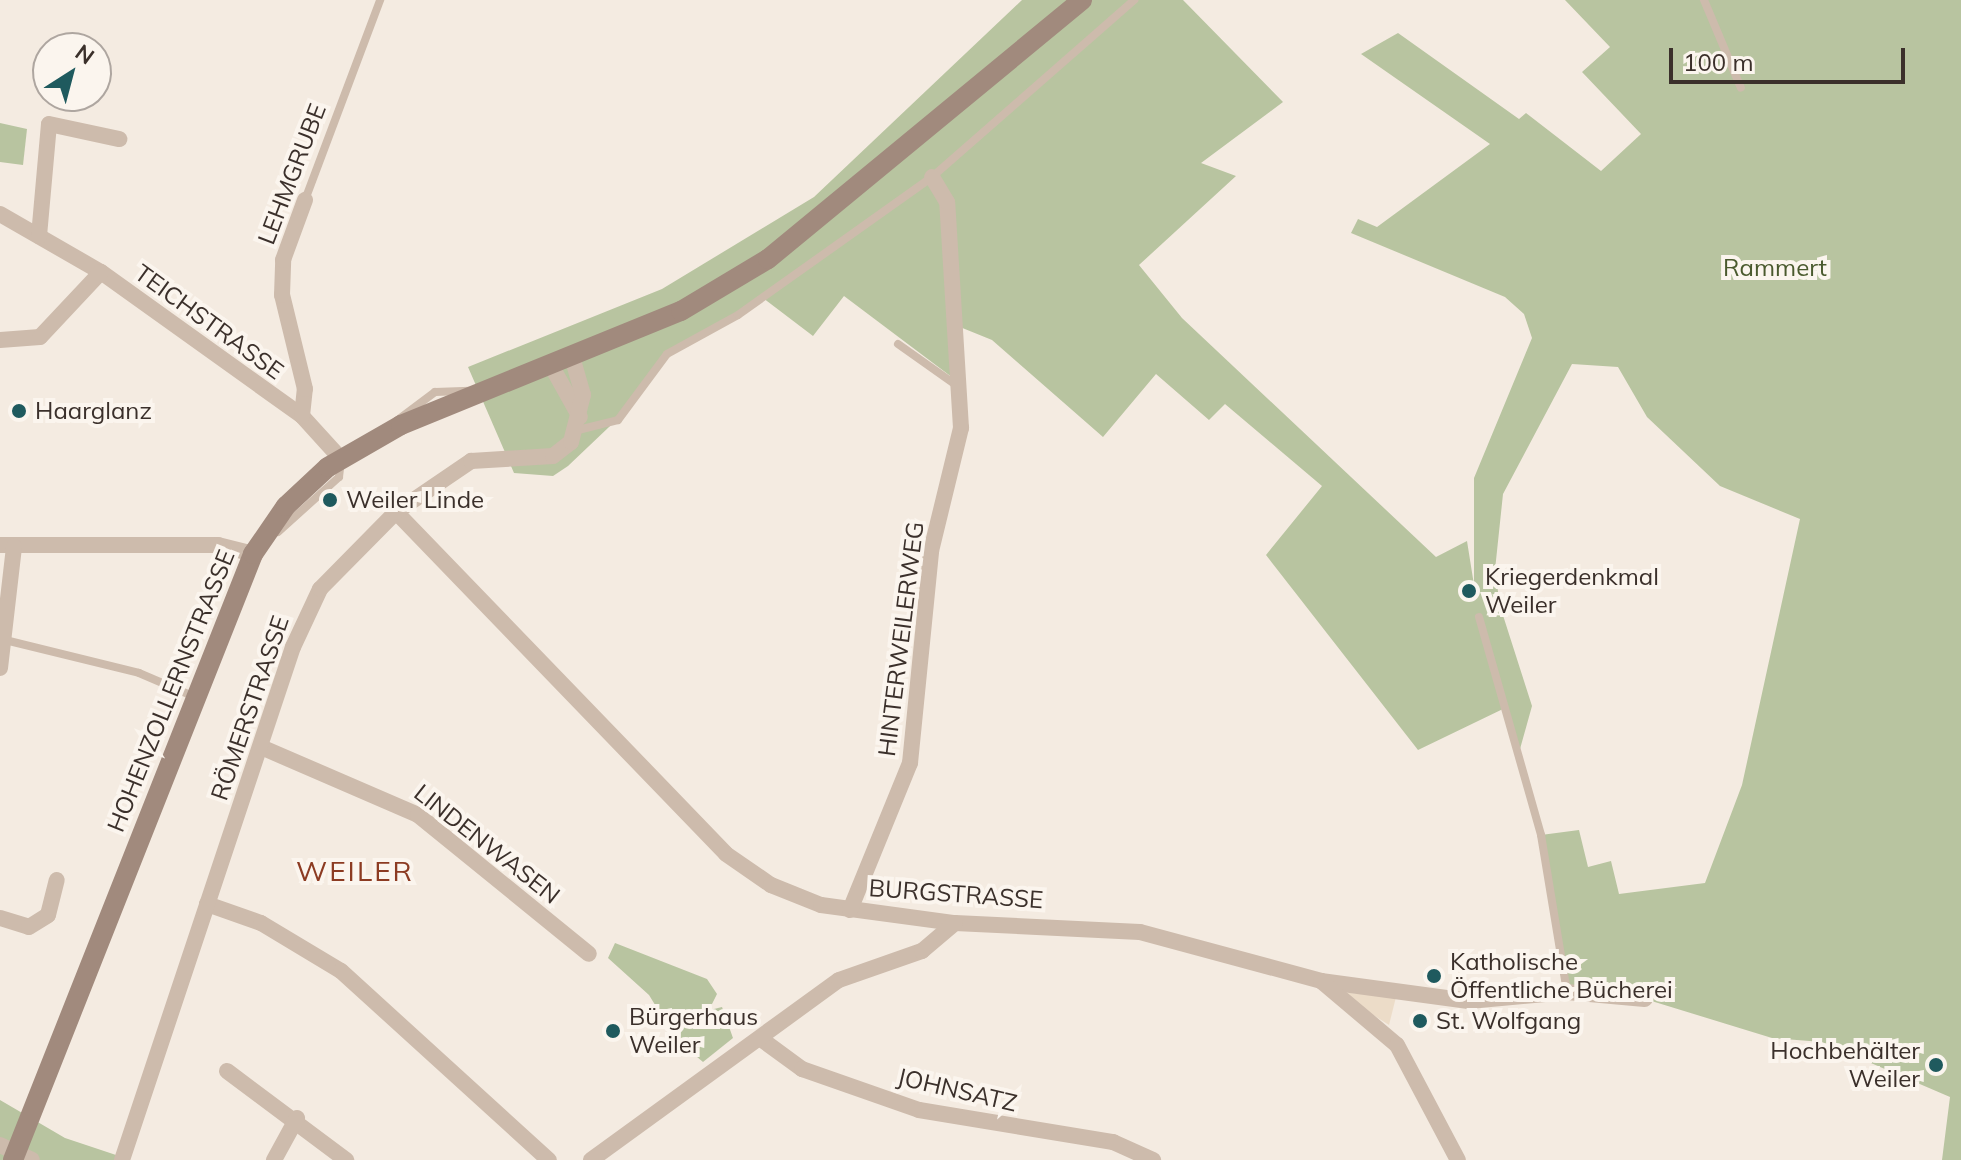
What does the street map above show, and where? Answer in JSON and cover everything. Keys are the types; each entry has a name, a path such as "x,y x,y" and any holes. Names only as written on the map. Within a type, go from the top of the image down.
{"main road":[{"name":"HOHENZOLLERNSTRASSE","path":"15,1154 253,554 286,506 341,459 389,432 475,392 573,359 681,311 768,259 1082,0"}],"street":[{"path":"39,236 49,124 119,139"},
{"name":"HINTERWEILERWEG","path":"850,910 910,763 931,551 958,447 961,389 947,202 932,177"},
{"name":"LEHMGRUBE","path":"302,416 305,389 282,295 283,260 305,200"},
{"name":"TEICHSTRASSE","path":"0,214 101,272 302,416 341,459"},
{"path":"0,340 40,337 101,272"},
{"path":"573,359 583,395 579,423"},
{"path":"552,367 579,423"},
{"name":"RÖMERSTRASSE","path":"122,1160 261,747 320,589 396,512 471,461 553,456 579,423"},
{"name":"BURGSTRASSE","path":"396,512 726,854 771,885 850,910 955,923 1140,932 1321,981 1469,1001 1567,992 1645,999"},
{"path":"0,668 5,640 7,546 218,545 253,554"},
{"name":"LINDENWASEN","path":"261,747 418,815 589,954"},
{"path":"0,918 29,927 48,915 57,880"},
{"path":"207,904 261,923 341,971 549,1160"},
{"path":"591,1160 839,980 922,951 955,923"},
{"path":"1321,981 1397,1045 1458,1160"},
{"name":"JOHNSATZ","path":"761,1039 802,1069 919,1110 1113,1142 1153,1160"},
{"path":"227,1071 297,1118 346,1160"},
{"path":"274,1160 297,1118"}],"lane":[{"name":"LEHMGRUBE","path":"305,200 380,0"},
{"path":"579,423 618,420 667,354 738,315 932,177 1134,0"},
{"path":"1704,0 1741,88"},
{"path":"898,344 961,389"},
{"path":"1479,617 1541,835 1567,992"},
{"path":"5,640 139,673 195,697"}],"green space":[{"name":"Rammert","path":"1022,0 1183,0 1283,102 1201,163 1236,176 1139,265 1182,318 1436,557 1467,541 1474,585 1474,478 1532,338 1524,314 1505,297 1351,233 1358,219 1377,227 1490,144 1361,54 1398,33 1519,119 1526,113 1601,171 1641,134 1582,72 1610,47 1565,0 1961,0 1961,1160 1942,1160 1950,1097 1822,1042 1772,1038 1645,999 1567,992 1541,835 1579,830 1588,867 1611,861 1619,894 1705,883 1742,785 1800,519 1720,486 1647,417 1618,367 1572,364 1503,494 1495,570 1500,606 1532,706 1520,749 1505,708 1418,750 1266,555 1322,486 1225,404 1209,420 1156,374 1103,437 992,340 955,325 961,384 844,296 813,336 763,298 667,354 629,408 568,466 553,476 514,473 468,367 662,289 814,197"},
{"path":"0,123 27,129 23,165 0,162"},
{"path":"615,943 707,979 717,994 711,1006 668,1026 649,995 608,958"},
{"path":"722,1007 733,1038 703,1062 670,1034 694,1014"},
{"path":"0,1100 65,1138 116,1155 115,1160 0,1160"}],"shaded area":[{"path":"1339,992 1396,997 1389,1025 1345,997"}],"place":[{"name":"Haarglanz","path":"19,411"},
{"name":"Weiler Linde","path":"330,500"},
{"name":"Kriegerdenkmal Weiler","path":"1469,591"},
{"name":"Katholische Öffentliche Bücherei","path":"1434,976"},
{"name":"St. Wolfgang","path":"1420,1021"},
{"name":"Bürgerhaus Weiler","path":"613,1031"},
{"name":"Hochbehälter Weiler","path":"1936,1065"}],"district":[{"name":"WEILER","path":"355,871"}]}
